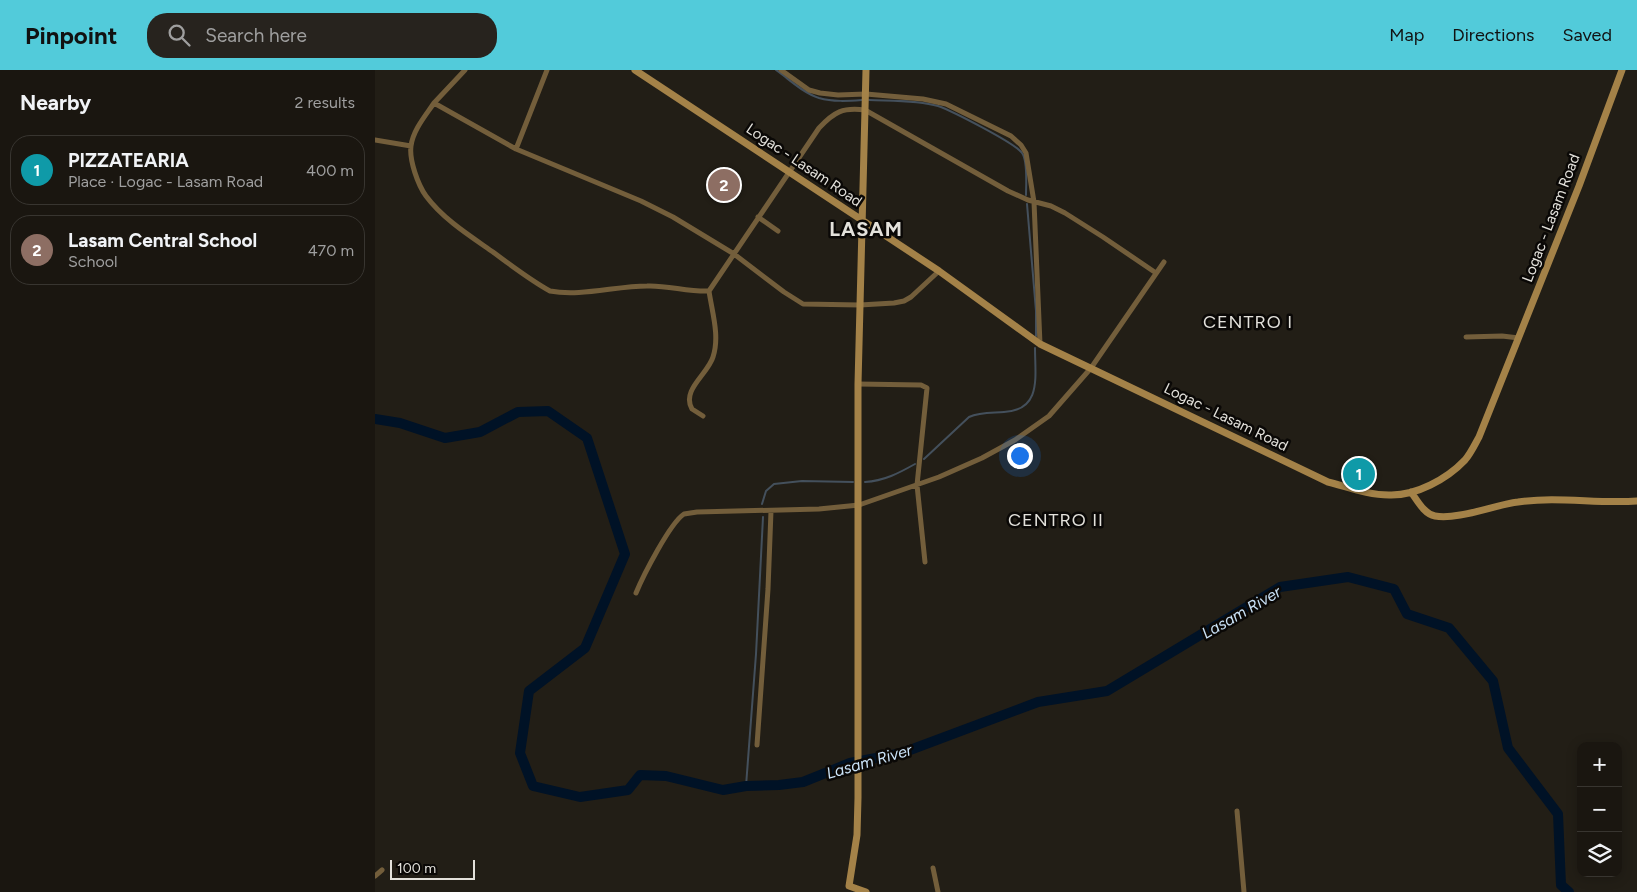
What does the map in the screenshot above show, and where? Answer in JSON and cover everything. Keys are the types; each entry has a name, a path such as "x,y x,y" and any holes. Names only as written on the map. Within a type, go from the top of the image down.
{"main road":[{"name":"Logac - Lasam Road","path":"635,70 789,170 939,271 1040,344 1328,482 1366,492 1390,495 1411,492 1431,484 1454,471 1466,458 1479,437 1579,186 1622,70"},
{"path":"866,70 859,384 858,798 857,835 848,889 866,892"},
{"path":"1411,492 1425,511 1437,516 1453,515 1517,502 1554,500 1637,501"}],"street":[{"path":"465,70 434,102 419,126 411,146 417,180 426,196 441,212 463,231 550,291 559,293 648,285 709,291"},
{"path":"516,148 547,70"},
{"path":"781,70 809,90 820,93 838,95 866,94 923,99 946,104 1011,136 1021,145 1026,153 1034,202 1040,344"},
{"path":"434,102 516,148 641,201 700,233 734,254 790,297 803,304 860,305 904,301 911,297 939,271"},
{"path":"703,416 692,409 690,399 693,387 709,367 716,346 709,291 819,128 831,116 842,111 865,110 1007,191 1034,202 1051,206 1065,213 1155,273"},
{"path":"375,140 411,146"},
{"path":"758,217 777,231"},
{"path":"636,593 648,567 673,525 684,514 859,505 917,485 973,462 1015,440 1049,416 1091,368 1164,262"},
{"path":"1466,337 1502,336 1519,338"},
{"path":"859,384 921,384 927,388 917,485 925,562"},
{"path":"757,745 768,589 771,511"},
{"path":"1237,811 1244,892"},
{"path":"933,868 938,892"},
{"path":"375,876 382,870"}],"waterway":[{"path":"776,70 813,96 835,101 862,100"},
{"path":"869,100 913,102 938,106 969,120 1008,142 1017,148 1024,157 1026,195"},
{"path":"1027,204 1036,311 1036,336"},
{"path":"924,459 969,417 982,413 1016,410 1025,405 1031,399 1034,390 1035,348"},
{"name":"Lasam River","path":"375,419 400,423 445,438 480,432 518,412 548,411 587,438 625,554 585,648 529,691 520,753 533,786 580,797 628,790 640,775 666,776 723,790 746,786 803,782 850,763 902,753 1038,702 1107,691 1280,587 1348,577 1394,589 1407,614 1449,628 1493,681 1508,748 1558,814 1561,885 1569,892"},
{"path":"865,482 885,478 915,464"},
{"path":"762,504 766,491 774,484 802,481 853,482"},
{"path":"746,786 756,654 763,517"}],"place":[{"name":"Lasam Central School","path":"724,185"},
{"name":"PIZZATEARIA","path":"1359,474"}],"district":[{"name":"LASAM","path":"866,229"},
{"name":"CENTRO I","path":"1248,322"},
{"name":"CENTRO II","path":"1056,520"}]}
